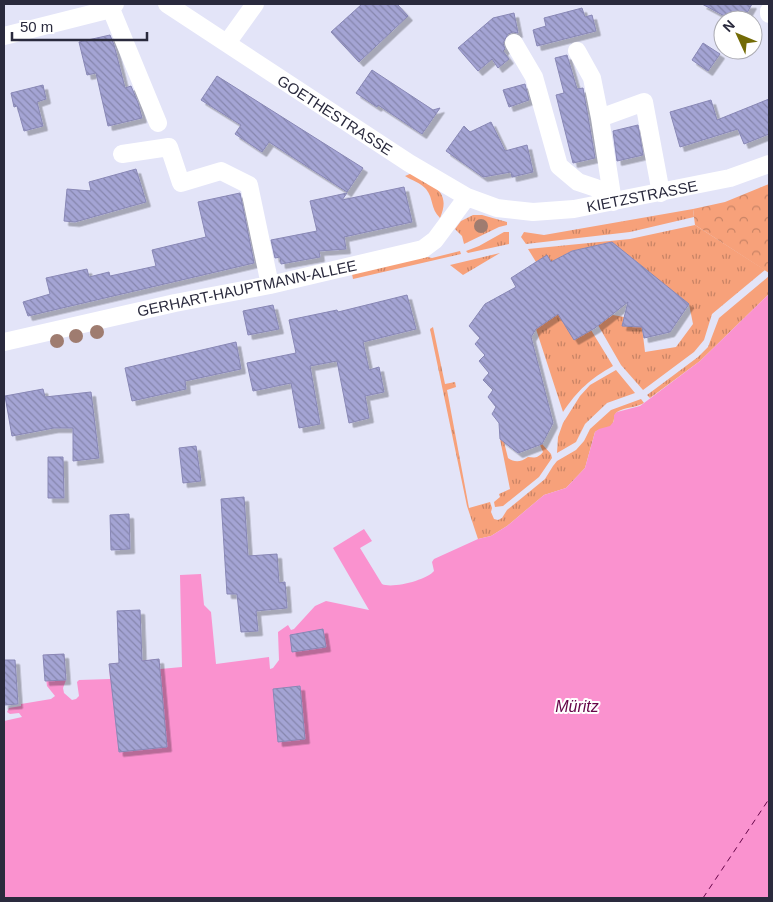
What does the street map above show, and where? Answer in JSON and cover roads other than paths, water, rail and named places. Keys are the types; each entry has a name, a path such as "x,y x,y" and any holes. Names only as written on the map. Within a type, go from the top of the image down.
{"street":[{"name":"GOETHESTRASSE","path":"167,4 373,140 467,197 482,204 511,210"},
{"path":"227,43 255,4"},
{"path":"4,36 113,7 158,123"},
{"path":"514,43 534,76 559,166 578,182 596,188 613,202"},
{"path":"577,51 592,78 613,202"},
{"path":"600,118 644,102 661,193"},
{"path":"122,154 169,147 181,182 221,171 249,185 270,285"},
{"name":"KIETZSTRASSE","path":"511,210 533,212 574,210 730,178 769,164"},
{"name":"GERHART-HAUPTMANN-ALLEE","path":"4,342 175,303 270,285 423,249 435,240 467,197"}],"water":[{"name":"Müritz","path":"769,294 769,898 4,898 4,721 22,717 19,713 10,714 7,712 9,708 51,699 55,696 47,686 43,655 64,654 66,680 63,688 64,693 72,700 79,696 77,682 79,680 110,679 109,664 159,659 160,669 182,667 180,575 201,574 204,605 211,612 216,664 269,657 270,669 273,668 279,660 278,632 288,625 291,630 294,629 315,606 326,601 369,610 333,548 364,529 372,541 360,548 382,584 401,584 424,578 434,571 432,562 434,559 478,539 491,536 507,526 544,495 566,488 585,468 595,432 610,426 617,412 640,406 700,361"}]}
